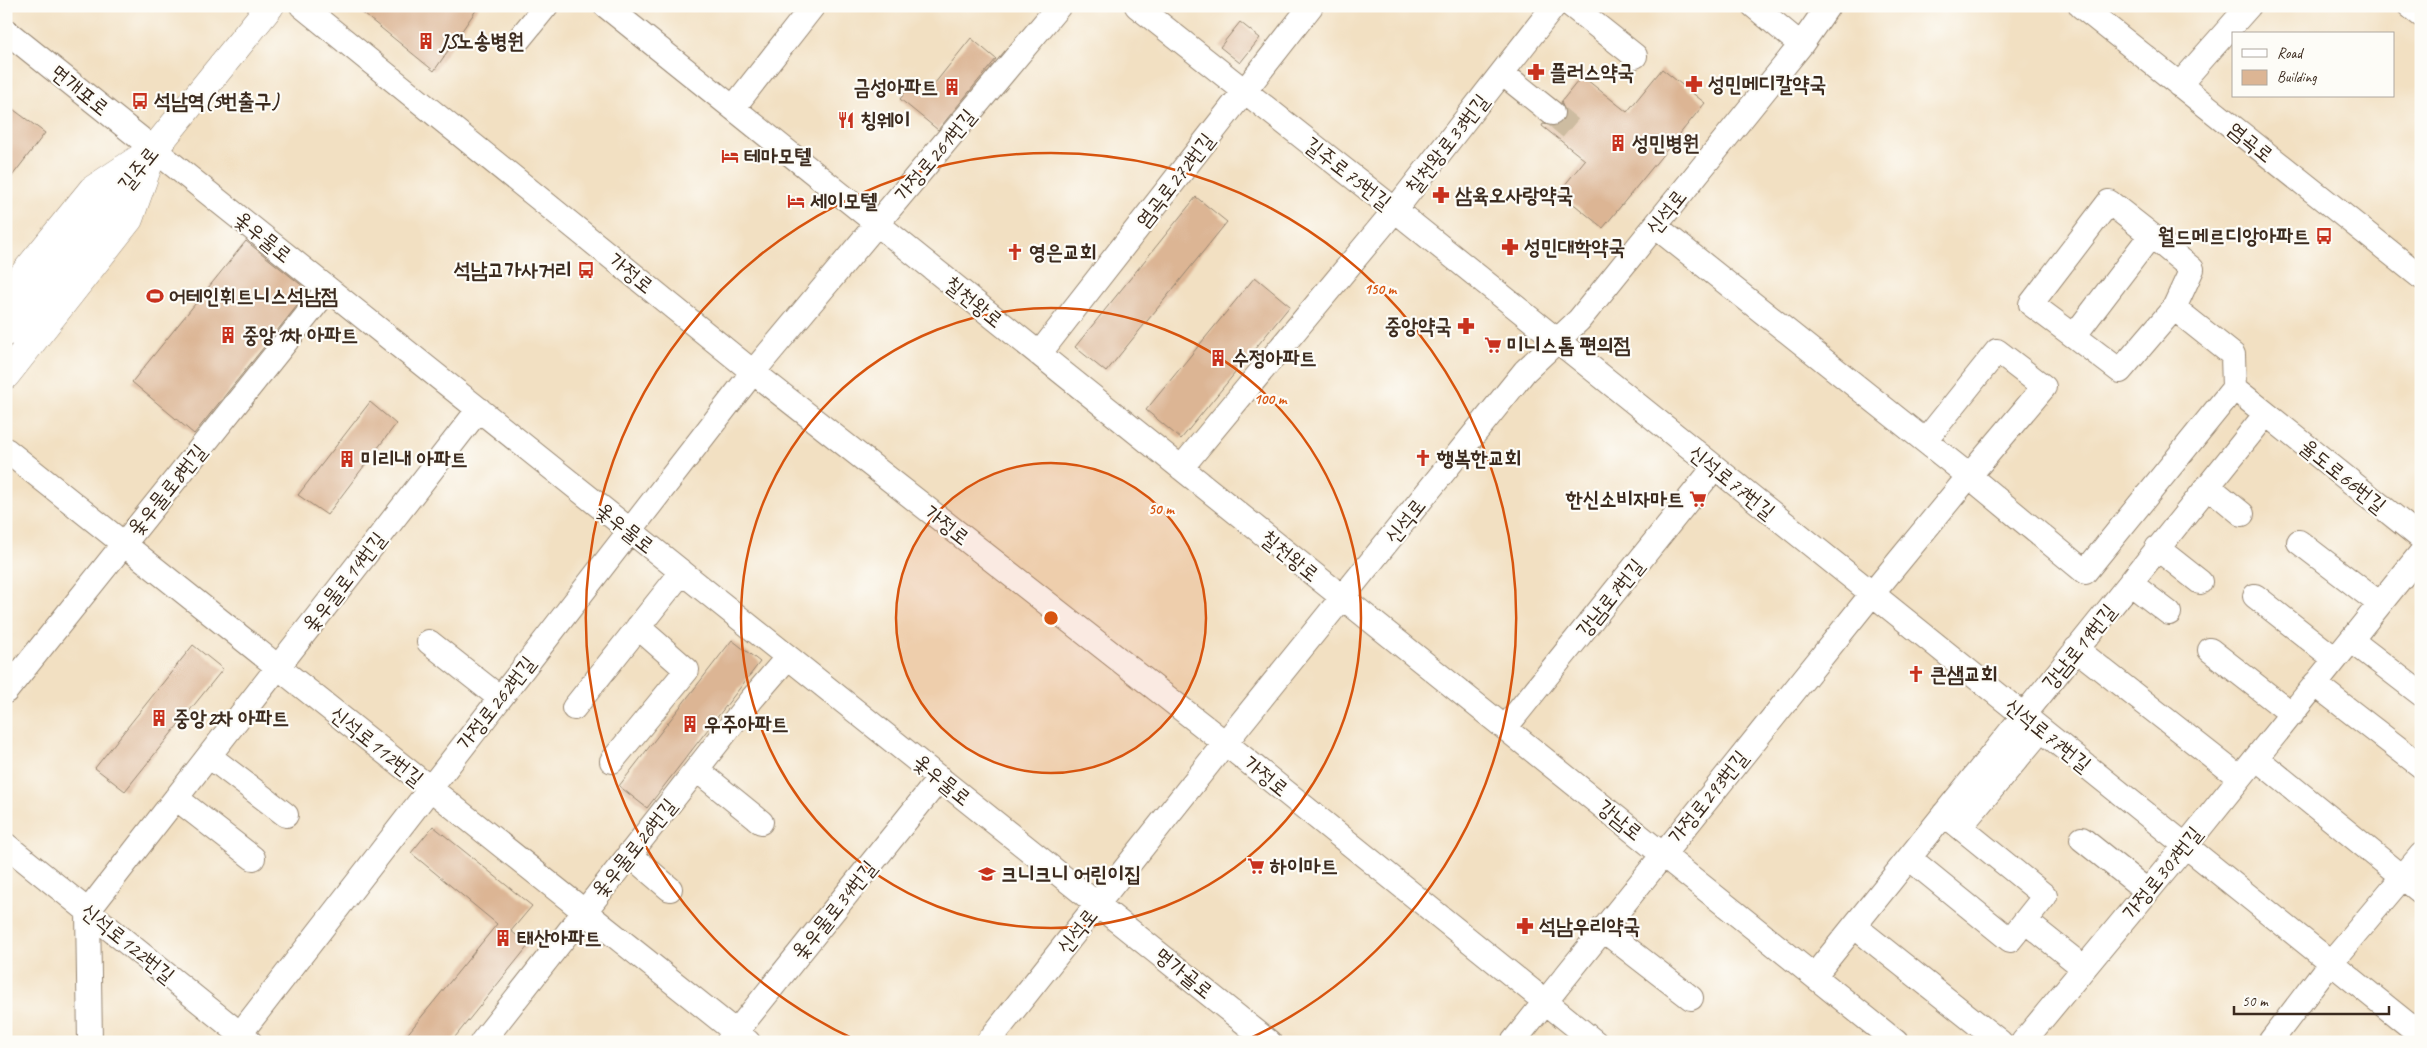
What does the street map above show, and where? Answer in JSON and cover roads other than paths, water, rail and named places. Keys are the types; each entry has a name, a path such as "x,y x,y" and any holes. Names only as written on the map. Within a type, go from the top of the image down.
{"main road":[{"name":"길주로","path":"6,332 270,6"},
{"path":"6,296 92,190 154,149"},
{"path":"6,375 129,219 154,149"}],"street":[{"name":"가정로","path":"302,6 753,372 1225,743 1595,1042"},
{"path":"519,39 546,6"},
{"name":"칠천왕로","path":"606,6 1343,598"},
{"path":"733,108 813,6"},
{"name":"가정로261번길","path":"753,372 1059,6"},
{"name":"길주로75번길","path":"1137,6 1558,342"},
{"name":"염곡로272번길","path":"1039,354 1311,6"},
{"name":"칠천왕로33번길","path":"1181,468 1395,210 1554,6"},
{"path":"1572,6 1635,56"},
{"path":"1754,6 1801,45"},
{"name":"신석로","path":"988,1042 1225,743 1525,371 1558,342 1579,320 1801,45 1828,6"},
{"name":"염곡로","path":"2081,6 2421,277"},
{"path":"2179,85 2249,6"},
{"path":"2410,6 2421,15"},
{"name":"면개포로","path":"6,31 154,149"},
{"name":"칠천왕로33번길","path":"1502,74 1552,113"},
{"name":"옻우물로","path":"154,149 628,531 682,572 1098,905"},
{"path":"2110,202 2192,269 2174,308 2120,371 2032,304 2110,202"},
{"path":"1655,226 1969,476 2085,572 2234,388 2233,355 2174,308"},
{"path":"2074,336 2151,235"},
{"name":"옻우물로8번길","path":"6,691 328,289"},
{"name":"신석로77번길","path":"1558,342 2421,1035"},
{"name":"가정로293번길","path":"1513,1042 1872,594 2044,387 1998,351 1925,441"},
{"name":"가정로262번길","path":"245,1038 430,789 753,372"},
{"name":"율도로66번길","path":"2234,388 2421,538"},
{"name":"옻우물로14번길","path":"88,911 478,409"},
{"name":"강남로19번길","path":"1814,976 1854,926 1952,821 2032,723 2076,649 2266,414"},
{"name":"신석로112번길","path":"6,450 584,910 737,1039"},
{"name":"강남로7번길","path":"1505,728 1714,468"},
{"path":"2208,486 2242,514"},
{"path":"2299,542 2380,604"},
{"path":"2157,548 2200,582"},
{"name":"가정로307번길","path":"2023,1042 2186,845 2421,553"},
{"path":"574,708 682,572"},
{"path":"2130,583 2169,613"},
{"path":"2256,596 2335,659"},
{"name":"강남로","path":"1343,598 1896,1042"},
{"path":"612,761 687,670 638,627"},
{"path":"2351,640 2421,694"},
{"path":"429,642 500,698"},
{"path":"2076,649 2240,778"},
{"path":"2210,650 2292,714"},
{"name":"옻우물로26번길","path":"482,1042 584,910 751,700 788,657"},
{"path":"2316,684 2421,766"},
{"path":"209,756 286,815"},
{"path":"2256,758 2421,892"},
{"path":"697,770 761,822"},
{"name":"옻우물로34번길","path":"737,1039 940,778"},
{"path":"176,798 253,858"},
{"path":"1919,866 2010,940 2045,896 1952,821"},
{"path":"2082,839 2147,891"},
{"name":"신석로122번길","path":"6,845 245,1038"},
{"path":"629,854 670,889"},
{"path":"2270,1042 2331,962 2421,855"},
{"name":"명가골로","path":"1098,905 1262,1040"},
{"path":"88,911 90,1042"},
{"path":"2025,921 2084,968"},
{"path":"1854,926 2000,1042"},
{"path":"1602,929 1691,998"}],"tunnel":[{"path":"1552,113 1576,133"}],"place":[{"name":"JS노송병원","path":"426,41"},
{"name":"플러스약국","path":"1536,72"},
{"name":"성민메디칼약국","path":"1694,84"},
{"name":"금성아파트","path":"952,87"},
{"name":"석남역(5번출구)","path":"140,101"},
{"name":"칭웨이","path":"846,120"},
{"name":"성민병원","path":"1618,143"},
{"name":"테마모텔","path":"730,156"},
{"name":"삼육오사랑약국","path":"1441,195"},
{"name":"세이모텔","path":"796,201"},
{"name":"월드메르디앙아파트","path":"2324,236"},
{"name":"성민대학약국","path":"1510,247"},
{"name":"영은교회","path":"1015,252"},
{"name":"석남고가사거리","path":"586,270"},
{"name":"어테인휘트니스석남점","path":"155,296"},
{"name":"중앙약국","path":"1466,326"},
{"name":"중앙1차 아파트","path":"228,335"},
{"name":"미니스톰 편의점","path":"1493,345"},
{"name":"수정아파트","path":"1218,358"},
{"name":"행복한교회","path":"1423,458"},
{"name":"미리내 아파트","path":"347,459"},
{"name":"한신소비자마트","path":"1698,499"},
{"name":"큰샘교회","path":"1916,674"},
{"name":"중앙2차 아파트","path":"159,718"},
{"name":"우주아파트","path":"690,724"},
{"name":"하이마트","path":"1256,866"},
{"name":"크니크니 어린이집","path":"987,874"},
{"name":"석남우리약국","path":"1525,926"},
{"name":"태산아파트","path":"503,938"}]}
